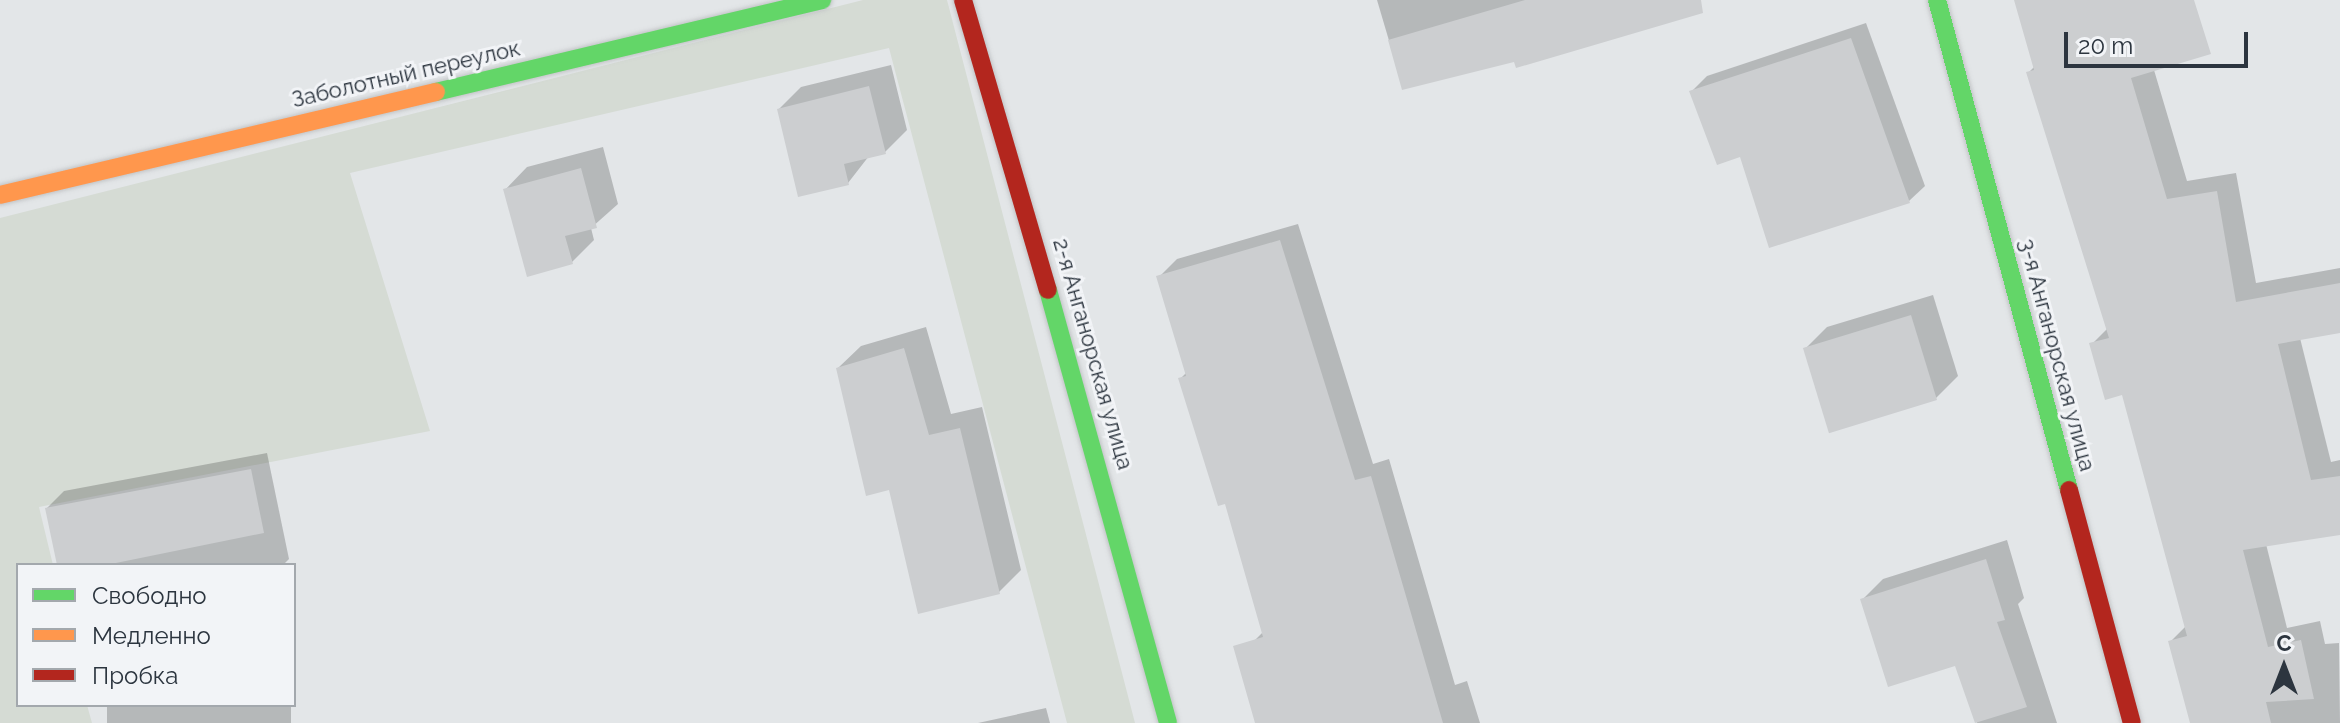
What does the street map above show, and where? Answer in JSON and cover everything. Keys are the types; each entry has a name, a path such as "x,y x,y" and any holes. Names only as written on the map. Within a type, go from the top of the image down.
{"street":[{"name":"Заболотный переулок","path":"0,195 822,0"},
{"name":"2-я Анганорская улица","path":"963,0 1116,520 1168,723"},
{"name":"3-я Анганорская улица","path":"1937,0 2132,723"}],"shaded area":[{"path":"863,0 947,0 1135,723 1067,723 889,48 350,173 430,431 39,507 53,563 16,563 16,707 88,707 92,723 0,723 0,218"}],"building":[{"path":"1525,0 1701,0 1703,13 1516,68 1514,62 1402,90 1388,40"},
{"path":"2014,0 2194,0 2211,54 2131,78 2167,199 2217,191 2236,302 2340,283 2340,333 2278,344 2311,480 2340,476 2340,535 2243,550 2268,647 2301,640 2314,699 2266,702 2271,723 2190,723 2168,641 2187,636 2122,395 2105,400 2089,343 2109,338 2026,72 2034,70"},
{"path":"1851,38 1910,203 1769,248 1740,157 1717,165 1689,91"},
{"path":"869,86 886,154 844,164 849,185 798,197 777,109"},
{"path":"581,168 597,228 565,236 573,264 527,277 503,189"},
{"path":"1280,240 1355,480 1371,476 1443,723 1255,723 1233,646 1263,637 1225,504 1218,506 1178,378 1186,376 1156,276"},
{"path":"1911,315 1937,400 1829,433 1803,348"},
{"path":"904,348 929,435 960,428 1000,594 918,614 889,490 866,496 836,368"},
{"path":"251,469 264,533 116,563 57,563 45,508"},
{"path":"1986,559 2005,620 1997,622 2027,707 1975,723 1955,666 1888,687 1860,599"}],"traffic: fast":[{"path":"436,92 822,0"},
{"path":"1937,0 2069,490"},
{"path":"1048,290 1168,723"}],"traffic: slow":[{"path":"0,195 436,92"}],"traffic: jam":[{"path":"963,0 1048,290"},
{"path":"2069,490 2132,723"}]}
